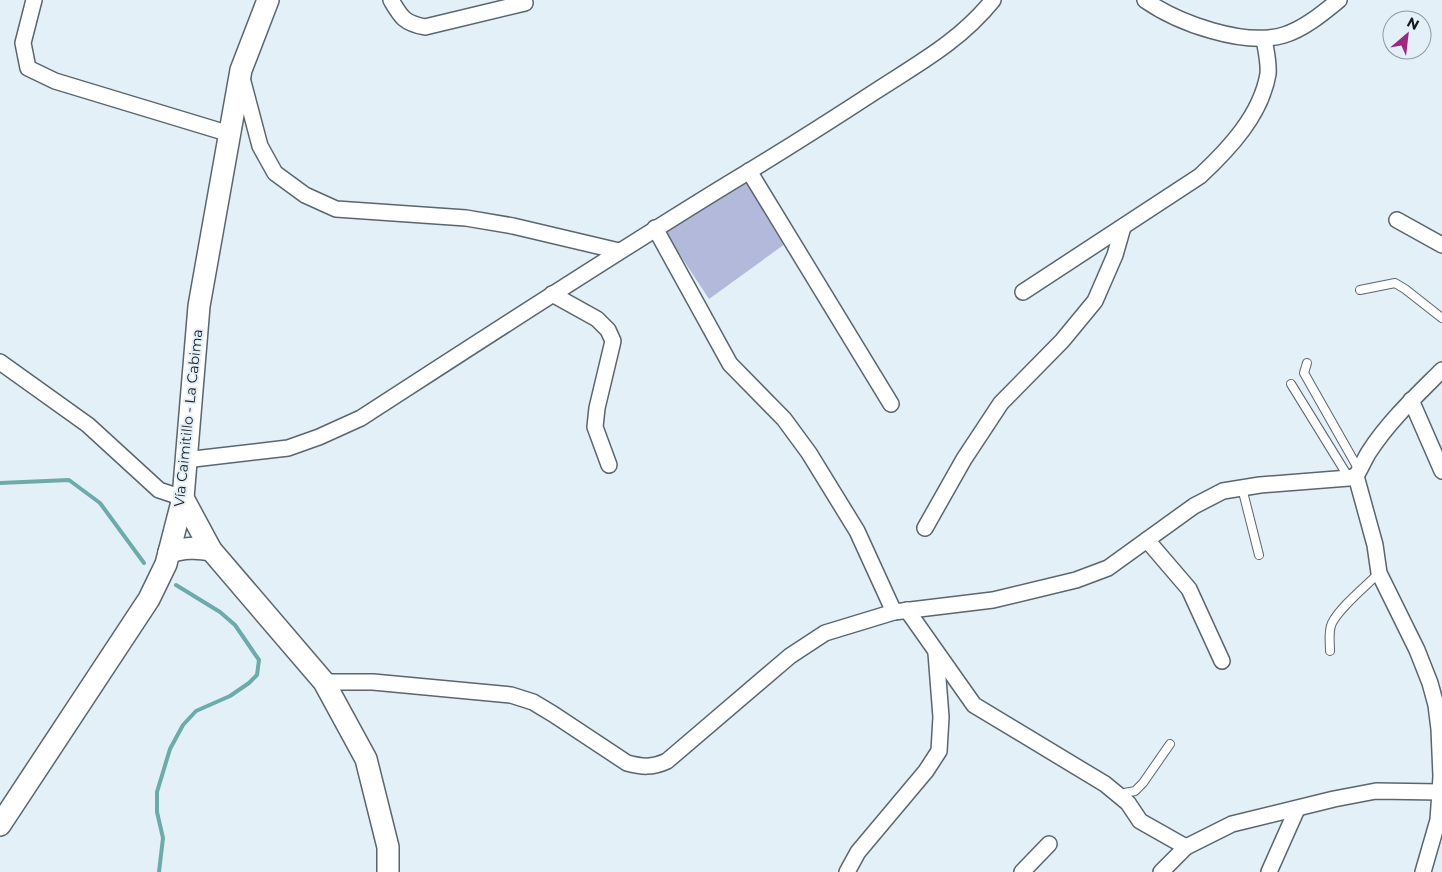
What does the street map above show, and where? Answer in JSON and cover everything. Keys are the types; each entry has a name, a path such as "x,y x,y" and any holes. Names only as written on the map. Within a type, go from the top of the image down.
{"street":[{"path":"34,0 23,43 28,68 55,81 230,134"},
{"name":"Vía Caimitillo - La Cabima","path":"0,825 149,599 167,558 183,498 200,306 241,70 268,0"},
{"path":"391,0 402,18 415,25 425,27 526,2"},
{"path":"185,460 288,448 361,418 655,228 801,140 956,38 978,19 992,0"},
{"path":"1145,0 1153,6 1187,22 1237,37 1264,39 1285,34 1318,17 1339,0"},
{"path":"1318,17 1325,0"},
{"path":"1023,292 1200,176 1225,153 1260,102 1268,75 1264,39"},
{"path":"241,70 260,146 275,173 305,195 336,209 466,218 513,226 619,251"},
{"path":"749,171 891,404"},
{"path":"1397,220 1442,245"},
{"path":"925,528 964,459 1001,403 1062,340 1095,301 1115,255 1123,227"},
{"path":"655,228 730,364 784,419 809,452 852,523 900,611 936,652 974,705 1104,784 1128,803 1140,821 1186,847"},
{"path":"552,294 597,319 608,330 613,341 597,408 595,427 609,465"},
{"path":"0,362 88,425 159,490 183,498 211,550 324,682 366,759 388,848 388,872"},
{"path":"1422,872 1438,820 1441,776 1440,729 1436,705 1430,683 1417,650 1379,573 1375,545 1355,475 1377,441 1411,400 1442,370"},
{"path":"1411,400 1442,471"},
{"path":"324,682 383,683 511,695 533,702 554,714 626,763 640,767 654,767 667,761 790,656 825,633 900,611 993,600 1076,580 1108,568 1194,506 1223,491 1355,475"},
{"path":"1147,540 1189,589 1222,661"},
{"path":"167,558 184,548 195,547 211,550"},
{"path":"847,872 858,852 926,771 939,751 941,717 936,652"},
{"path":"1161,872 1186,847 1232,824 1334,799 1376,791 1440,792"},
{"path":"1269,872 1297,809"},
{"path":"1022,872 1049,844"}],"lane":[{"path":"1360,290 1395,283 1442,318"},
{"path":"1307,363 1304,373 1355,475"},
{"path":"1291,384 1355,475"},
{"path":"1242,488 1259,555"},
{"path":"1330,651 1329,632 1332,623 1340,612 1379,573"},
{"path":"1118,794 1135,792 1170,744"}],"shaded area":[{"path":"750,179 789,241 709,299 665,232"}],"waterway":[{"path":"0,483 69,480 100,503 144,563"},
{"path":"159,872 163,838 157,812 157,792 170,749 183,725 196,711 230,696 249,683 257,675 259,660 235,625 220,612 176,585"}]}
